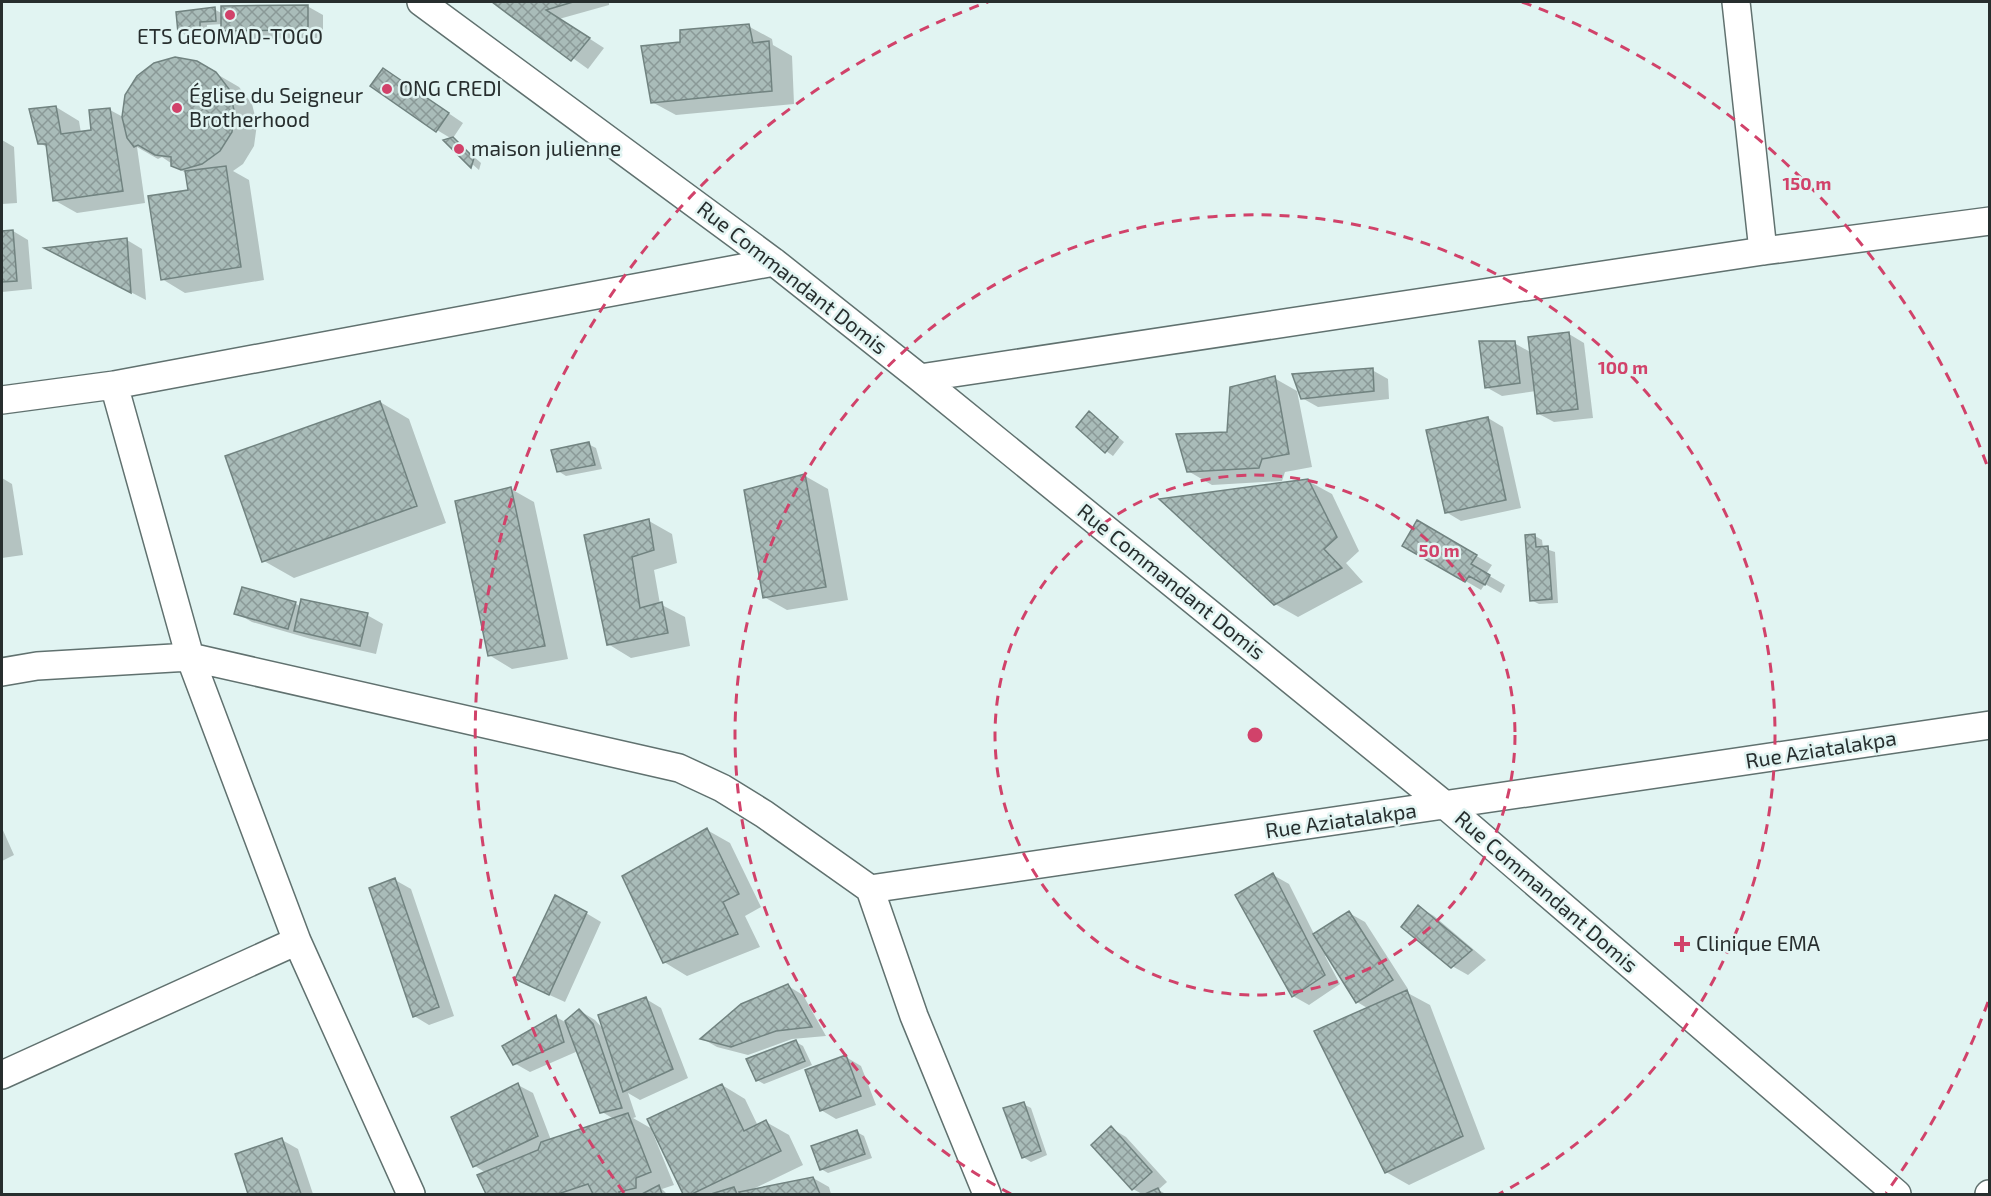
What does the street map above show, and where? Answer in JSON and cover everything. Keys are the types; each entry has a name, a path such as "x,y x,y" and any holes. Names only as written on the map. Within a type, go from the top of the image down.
{"street":[{"name":"Rue Commandant Domis","path":"421,2 774,262 920,378 1446,806 1897,1194"},
{"path":"1736,2 1763,251"},
{"path":"920,378 1763,251 1989,221"},
{"path":"2,400 114,385 774,262"},
{"path":"114,385 190,657 297,941 411,1194"},
{"path":"2,672 38,666 190,657 679,768 722,789 764,814 870,889 914,1016 987,1194"},
{"name":"Rue Aziatalakpa","path":"870,889 1989,725"},
{"path":"2,1075 297,941"}],"building":[{"path":"492,2 573,2 546,10 590,38 571,61"},
{"path":"308,5 308,30 221,31 221,6"},
{"path":"215,7 216,21 200,22 200,30 178,33 176,12"},
{"path":"749,24 753,43 769,41 772,91 651,103 641,46 680,42 680,30"},
{"path":"175,57 197,61 216,72 229,89 234,110 232,132 220,151 202,164 181,170 171,166 171,157 155,155 138,145 134,147 127,138 122,117 125,95 137,76 154,63"},
{"path":"383,68 449,113 436,132 370,86"},
{"path":"56,106 61,134 91,130 89,110 110,108 123,191 53,201 46,144 38,144 29,109"},
{"name":"maison julienne","path":"453,137 474,158 471,168 443,140"},
{"path":"226,166 241,267 161,280 148,196 188,190 185,171"},
{"path":"13,230 17,281 2,282 2,231"},
{"path":"127,238 131,293 44,248"},
{"path":"1569,332 1578,409 1537,414 1528,337"},
{"path":"1479,341 1515,341 1520,383 1485,388"},
{"path":"1373,368 1374,391 1301,399 1292,374"},
{"path":"1275,376 1289,454 1262,459 1259,468 1187,472 1176,434 1227,432 1230,387"},
{"path":"380,401 417,506 262,562 225,456"},
{"path":"1089,411 1118,437 1105,453 1076,427"},
{"path":"1488,417 1506,500 1445,513 1426,430"},
{"path":"589,442 595,465 557,472 551,450"},
{"path":"805,474 826,587 763,598 744,490"},
{"path":"1308,479 1337,537 1324,549 1342,568 1274,605 1159,499"},
{"path":"511,487 545,646 488,656 455,501"},
{"path":"649,519 654,550 632,557 640,608 662,602 668,633 607,645 584,535"},
{"path":"1417,520 1477,555 1471,564 1490,575 1485,585 1469,576 1465,582 1402,546"},
{"path":"1535,534 1536,547 1548,546 1552,599 1530,601 1525,535"},
{"path":"242,587 296,602 288,629 234,614"},
{"path":"301,599 368,613 360,646 294,631"},
{"path":"707,828 739,894 723,902 738,934 663,963 622,876"},
{"path":"1273,873 1325,975 1292,997 1235,895"},
{"path":"395,878 439,1007 413,1017 369,888"},
{"path":"555,895 587,912 549,995 515,979"},
{"path":"1418,905 1472,950 1451,968 1401,927"},
{"path":"1349,911 1393,980 1356,1003 1313,934"},
{"path":"788,984 812,1027 776,1031 731,1047 700,1039 741,1004"},
{"path":"1407,990 1463,1136 1385,1173 1314,1031"},
{"path":"646,997 673,1069 623,1092 598,1015"},
{"path":"579,1009 593,1024 622,1108 600,1113 565,1021"},
{"path":"556,1015 564,1042 513,1065 502,1046"},
{"path":"796,1040 805,1061 756,1081 746,1059"},
{"path":"846,1055 861,1096 820,1111 805,1070"},
{"path":"518,1083 538,1136 473,1167 451,1117"},
{"path":"722,1084 744,1131 766,1120 781,1151 692,1194 683,1194 647,1119"},
{"path":"1024,1102 1041,1151 1022,1158 1003,1108"},
{"path":"628,1113 651,1172 636,1178 636,1188 619,1192 620,1194 593,1194 588,1184 558,1194 486,1194 477,1175 538,1150 541,1142"},
{"path":"1111,1126 1152,1172 1132,1190 1091,1145"},
{"path":"857,1130 865,1154 820,1170 811,1146"},
{"path":"282,1138 301,1194 248,1194 235,1154"},
{"path":"813,1177 820,1194 740,1194 739,1192"},
{"path":"659,1185 662,1194 642,1194"},
{"path":"734,1187 737,1194 711,1194"},
{"path":"1158,1188 1161,1194 1145,1194"}],"place":[{"name":"ETS GEOMAD-TOGO","path":"230,15"},
{"name":"ONG CREDI","path":"387,89"},
{"name":"Église du Seigneur Brotherhood","path":"177,108"},
{"name":"maison julienne","path":"459,149"},
{"name":"Clinique EMA","path":"1682,944"}]}
